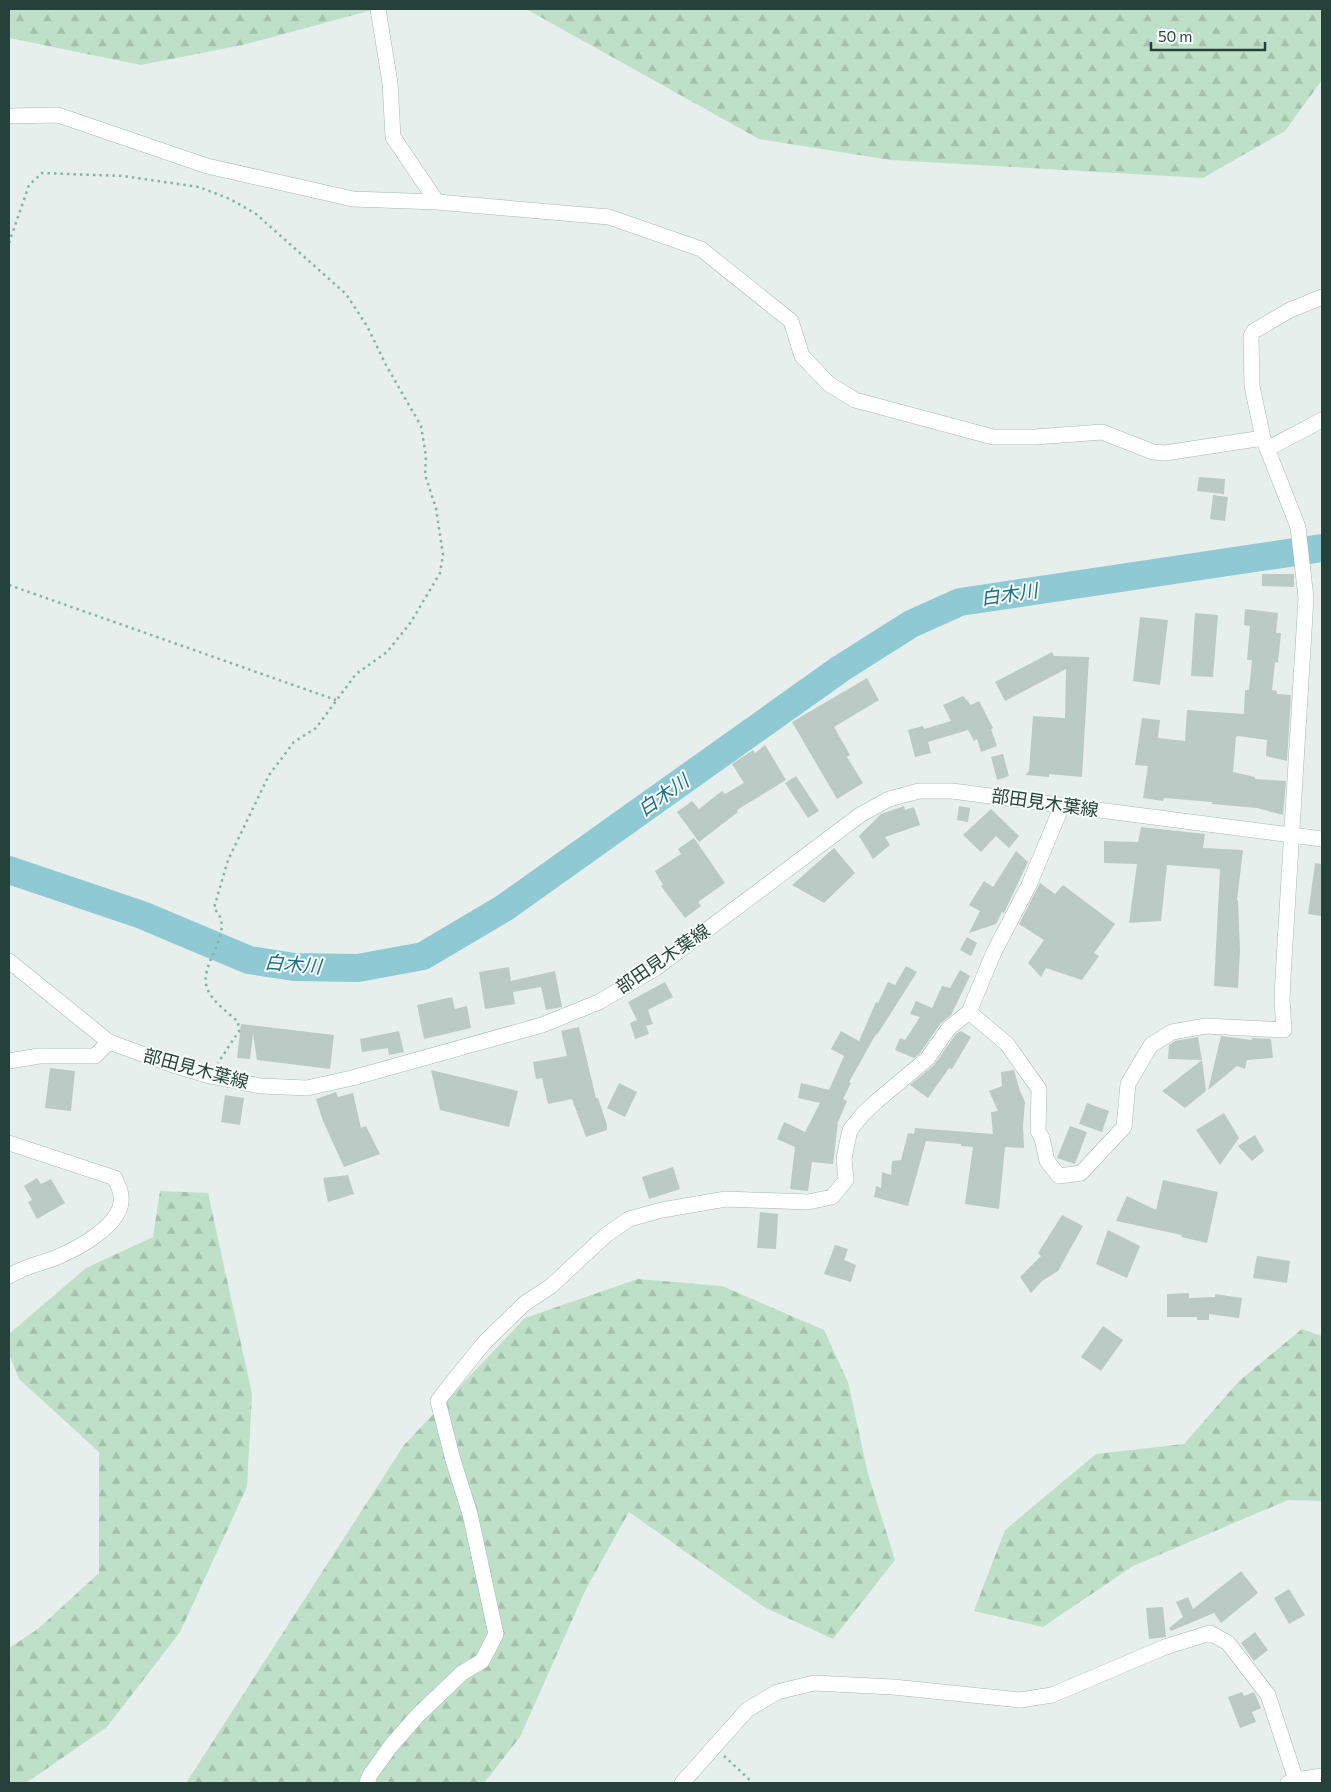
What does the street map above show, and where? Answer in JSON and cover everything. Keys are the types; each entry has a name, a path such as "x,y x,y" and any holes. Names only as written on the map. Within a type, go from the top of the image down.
{"street":[{"path":"378,9 390,83 393,136 437,202"},
{"path":"9,116 58,115 207,166 352,199 437,202 609,217 701,249 791,321 802,356 829,384 856,400 993,437 1035,437 1102,432 1159,453 1265,444 1322,420"},
{"path":"969,1012 1007,1044 1039,1089 1038,1131 1042,1138 1047,1161 1059,1176 1081,1173 1124,1127 1128,1084 1151,1044 1172,1032 1206,1026 1284,1030 1282,1000 1290,835 1304,651 1306,598 1298,527 1265,444 1252,386 1251,336 1254,331 1290,310 1322,298"},
{"name":"部田見木葉線","path":"9,962 109,1042 173,1066 210,1076 261,1086 307,1088 352,1078 542,1025 591,1006 656,968 860,816 889,799 919,791 952,791 1322,839"},
{"path":"366,1783 390,1747 417,1716 462,1673 482,1661 496,1634 470,1514 453,1460 438,1401 484,1343 524,1304 552,1286 606,1235 629,1219 662,1210 726,1199 808,1202 832,1197 846,1180 844,1158 850,1130 878,1100 927,1059 949,1028 969,1012 994,952 1029,885 1062,806"},
{"path":"9,1061 39,1056 95,1056 109,1042"},
{"path":"9,1142 115,1178 122,1197 117,1217 96,1236 54,1258 21,1268 9,1276"},
{"path":"682,1783 747,1710 777,1692 814,1683 893,1687 1020,1700 1052,1695 1165,1647 1210,1633 1228,1643 1268,1695 1292,1782 1322,1776"}],"path":[{"path":"9,243 30,185 42,173 123,176 200,188 230,199 256,214 346,294 367,326 386,365 421,426 426,456 425,475 436,508 443,555 440,573 411,622 387,652 356,674 316,728 294,742 269,776 228,860 214,908 221,918 221,931 210,961 206,987 212,997 238,1022 239,1031 210,1076"},
{"path":"9,585 336,700"},
{"path":"714,1746 753,1783"}],"green space":[{"path":"9,9 376,9 247,44 141,65 9,38"},
{"path":"526,9 1322,9 1322,80 1285,131 1203,178 890,160 759,139"},
{"path":"160,1191 208,1193 252,1394 247,1487 180,1632 107,1727 26,1783 9,1783 9,1648 38,1629 99,1573 99,1452 19,1379 9,1354 9,1334 86,1268 153,1237"},
{"path":"638,1279 722,1286 824,1330 848,1382 868,1474 895,1560 833,1639 764,1607 629,1512 586,1589 520,1737 484,1783 186,1783 404,1445 525,1318"},
{"path":"1302,1329 1322,1336 1322,1501 1288,1500 1133,1566 1043,1627 974,1611 1005,1530 1096,1454 1184,1444 1239,1381"}],"building":[{"path":"1199,477 1225,479 1224,494 1197,491"},
{"path":"1213,495 1228,497 1225,521 1210,519"},
{"path":"1262,574 1294,574 1294,587 1262,586"},
{"path":"1245,609 1278,613 1276,633 1281,633 1278,663 1275,662 1272,690 1277,691 1277,694 1291,695 1287,761 1266,756 1267,740 1238,736 1236,737 1233,772 1255,777 1255,779 1286,781 1283,815 1257,808 1212,804 1212,802 1164,798 1163,801 1143,798 1148,766 1135,765 1142,718 1160,720 1158,738 1185,741 1187,710 1244,714 1245,690 1249,690 1252,660 1247,660 1250,626 1244,625"},
{"path":"1195,613 1218,615 1213,677 1191,676"},
{"path":"1140,617 1168,620 1160,685 1133,681"},
{"path":"1052,652 1054,656 1089,657 1082,777 1049,774 1049,777 1025,775 1029,771 1033,716 1065,718 1066,669 1005,701 995,682"},
{"path":"867,678 879,700 834,727 850,755 847,757 863,783 837,799 792,722"},
{"path":"963,696 971,705 979,701 993,728 991,729 997,746 981,752 977,739 974,741 968,730 928,742 931,753 915,757 908,730 923,726 924,729 951,721 943,705"},
{"path":"765,745 786,780 737,810 738,812 699,842 677,812 692,801 699,809 722,791 725,794 744,783 732,764 753,750 755,753"},
{"path":"1003,754 1009,776 997,780 991,757"},
{"path":"796,776 819,811 808,818 785,783"},
{"path":"904,806 905,810 914,807 920,825 885,837 890,845 873,859 859,836 881,814"},
{"path":"959,806 970,808 968,822 957,820"},
{"path":"991,809 1019,836 1009,848 996,836 981,852 963,835"},
{"path":"1141,827 1205,834 1203,848 1243,850 1237,900 1240,950 1238,988 1214,986 1220,869 1167,865 1161,921 1129,923 1137,864 1104,863 1104,841 1138,842"},
{"path":"694,838 725,883 698,902 701,906 685,918 661,886 663,885 655,871 681,854 678,849"},
{"path":"834,848 855,873 824,903 792,885"},
{"path":"1016,851 1028,862 1004,913 1002,912 996,924 969,933 980,911 969,905 984,881 993,887"},
{"path":"1315,863 1322,864 1322,916 1308,914"},
{"path":"1040,883 1055,894 1063,885 1115,924 1094,953 1099,956 1082,980 1046,968 1041,977 1028,963 1044,940 1019,924"},
{"path":"967,937 977,943 971,956 960,950"},
{"path":"906,966 917,972 876,1034 849,1082 851,1083 843,1099 847,1101 838,1122 833,1164 812,1162 808,1191 790,1189 795,1147 777,1139 784,1122 805,1132 820,1103 798,1098 801,1083 829,1090 844,1056 831,1049 841,1031 859,1041 876,1002 878,1003 888,982 895,985"},
{"path":"509,967 511,981 555,971 562,1007 546,1010 541,987 513,992 515,1004 485,1009 479,972"},
{"path":"960,970 970,976 951,1015 941,1023 920,1053 914,1058 895,1050 900,1038 905,1040 920,1017 910,1014 916,1001 932,1008 942,986 950,988"},
{"path":"665,982 673,997 648,1010 653,1024 646,1026 649,1034 635,1039 630,1023 637,1020 628,1002"},
{"path":"452,997 455,1009 467,1006 471,1028 424,1039 417,1005"},
{"path":"241,1024 334,1035 330,1069 257,1060 253,1034 250,1059 237,1058"},
{"path":"579,1027 596,1098 598,1098 607,1125 607,1130 586,1137 572,1099 548,1104 542,1078 536,1079 533,1062 567,1056 561,1031"},
{"path":"399,1031 404,1052 389,1055 388,1048 362,1052 360,1039"},
{"path":"961,1031 971,1037 952,1069 949,1068 928,1098 910,1085 934,1065 956,1034"},
{"path":"1221,1036 1252,1040 1252,1038 1271,1039 1273,1058 1247,1060 1245,1069 1237,1066 1208,1090"},
{"path":"1198,1037 1202,1060 1168,1059 1169,1045 1175,1041"},
{"path":"1202,1060 1206,1091 1185,1108 1162,1091"},
{"path":"50,1068 75,1071 71,1111 45,1108"},
{"path":"431,1070 518,1091 509,1127 440,1110"},
{"path":"1014,1070 1025,1102 1024,1148 1005,1147 999,1209 965,1204 973,1147 961,1146 961,1144 926,1141 908,1206 874,1197 876,1186 881,1188 882,1172 891,1175 892,1161 901,1160 908,1133 914,1134 915,1128 993,1134 991,1112 998,1111 989,1091 1002,1086 1001,1072"},
{"path":"619,1083 637,1092 625,1117 607,1108"},
{"path":"336,1092 338,1097 353,1093 361,1128 366,1126 380,1154 344,1167 323,1121 316,1099"},
{"path":"225,1095 244,1098 240,1125 221,1122"},
{"path":"1087,1103 1109,1111 1102,1132 1079,1124"},
{"path":"1224,1113 1239,1138 1220,1165 1196,1130"},
{"path":"1070,1126 1087,1132 1075,1164 1057,1158"},
{"path":"1255,1135 1264,1151 1252,1161 1238,1146"},
{"path":"673,1167 680,1189 649,1199 642,1177"},
{"path":"348,1175 354,1194 328,1202 323,1178"},
{"path":"37,1178 41,1184 51,1179 65,1203 37,1219 28,1202 32,1200 24,1186"},
{"path":"1163,1180 1218,1192 1207,1243 1181,1237 1182,1235 1116,1221 1127,1196 1156,1210"},
{"path":"760,1212 778,1214 776,1249 757,1248"},
{"path":"1062,1215 1083,1226 1058,1271 1042,1281 1031,1293 1020,1277 1041,1256 1038,1253"},
{"path":"1108,1230 1140,1246 1127,1278 1096,1264"},
{"path":"835,1245 848,1249 844,1260 856,1265 851,1282 824,1274"},
{"path":"1257,1256 1290,1261 1287,1283 1253,1278"},
{"path":"1189,1293 1189,1298 1215,1297 1215,1294 1242,1298 1239,1318 1209,1314 1209,1320 1197,1320 1197,1317 1167,1317 1167,1294"},
{"path":"1103,1326 1123,1340 1101,1371 1081,1357"},
{"path":"1241,1571 1258,1593 1221,1623 1214,1613 1171,1631 1169,1628 1183,1617 1176,1602 1188,1597 1193,1609"},
{"path":"1289,1589 1305,1615 1289,1624 1274,1598"},
{"path":"1163,1607 1166,1637 1149,1639 1146,1608"},
{"path":"1255,1632 1268,1650 1254,1661 1241,1643"},
{"path":"1242,1692 1244,1696 1254,1692 1261,1708 1252,1712 1256,1722 1240,1728 1228,1697"}],"waterway":[{"name":"白木川","path":"9,870 142,915 249,960 294,967 358,968 423,956 504,908 840,669 911,624 960,602 1322,548"}]}
